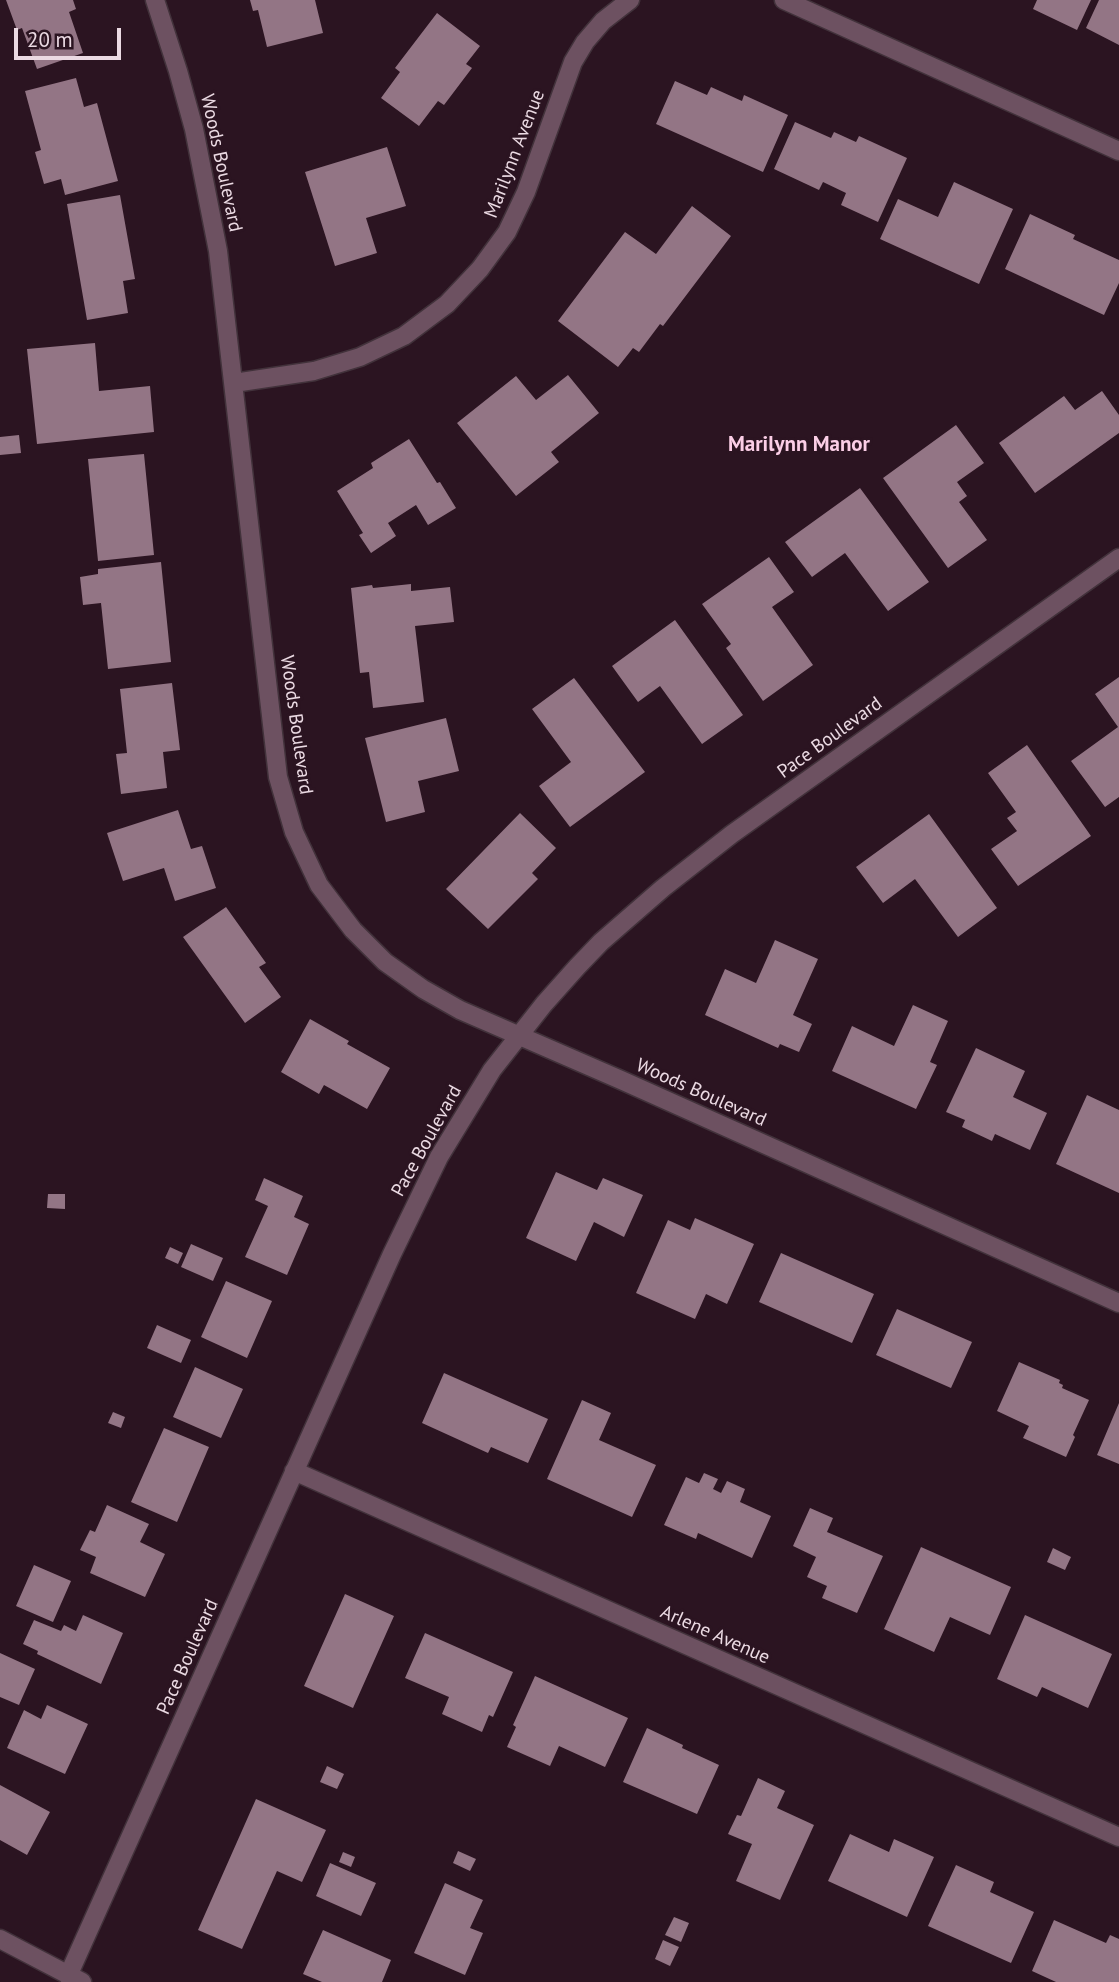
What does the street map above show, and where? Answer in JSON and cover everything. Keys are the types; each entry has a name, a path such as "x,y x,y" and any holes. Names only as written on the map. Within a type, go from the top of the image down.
{"street":[{"name":"Woods Boulevard","path":"155,0 194,129 218,251 278,777 294,832 319,885 353,930 385,962 432,995 460,1010 1119,1303"},
{"name":"Marilynn Avenue","path":"234,383 314,371 360,357 404,335 447,304 480,269 507,232 526,192 573,62 585,42 603,21 629,0"},
{"path":"784,0 1119,151"},
{"name":"Pace Boulevard","path":"75,1979 294,1471 392,1254 439,1157 492,1070 585,959 663,888 732,834 1119,558"},
{"name":"Arlene Avenue","path":"294,1471 1119,1838"},
{"path":"0,1939 75,1979"}],"building":[{"path":"6,0 73,0 76,9 69,12 83,53 37,69 22,28 17,30"},
{"path":"250,0 315,0 323,33 267,47 258,10 253,11"},
{"path":"1037,0 1091,0 1077,30 1033,9"},
{"path":"1099,0 1119,0 1119,45 1086,28"},
{"path":"437,13 480,46 466,64 472,68 444,105 438,101 419,126 381,98 400,72 395,68"},
{"path":"76,78 84,107 97,103 118,181 65,195 61,179 44,184 35,152 41,150 25,91"},
{"path":"675,81 707,95 711,87 742,101 744,95 788,115 763,172 656,124"},
{"path":"795,122 831,138 834,132 856,142 859,136 907,158 878,222 841,205 846,193 823,182 819,190 774,169"},
{"path":"387,147 406,206 366,218 377,253 335,266 305,172"},
{"path":"954,182 1013,209 979,284 880,239 898,199 938,217"},
{"path":"120,195 135,279 123,281 128,313 87,320 67,204"},
{"path":"692,206 731,236 663,326 660,324 639,352 633,348 618,367 558,321 625,232 656,254"},
{"path":"1030,214 1075,235 1073,239 1119,260 1119,283 1104,315 1005,269"},
{"path":"95,343 99,391 150,386 154,432 37,444 27,349"},
{"path":"568,375 599,413 551,452 559,462 516,496 457,423 516,376 536,400"},
{"path":"1102,391 1119,415 1119,433 1035,493 999,443 1064,396 1075,410"},
{"path":"956,425 984,463 957,482 967,496 959,502 987,540 948,568 883,478"},
{"path":"19,435 21,453 0,455 0,437"},
{"path":"409,439 456,508 428,525 416,505 388,523 396,536 371,553 359,535 363,533 337,491 373,468 371,463"},
{"path":"144,454 154,555 98,561 88,459"},
{"path":"860,488 929,582 888,611 845,553 812,577 785,542"},
{"path":"769,557 794,592 772,607 813,665 763,701 726,648 731,644 702,604"},
{"path":"161,562 171,662 108,669 101,603 83,605 80,577 98,574 98,569"},
{"path":"411,584 411,591 450,587 454,622 415,626 424,702 373,708 369,672 360,673 351,588"},
{"path":"675,620 743,715 702,744 660,686 638,702 612,666"},
{"path":"1119,677 1119,797 1105,807 1071,761 1118,727 1095,694"},
{"path":"574,678 645,772 570,827 539,786 571,762 532,709"},
{"path":"172,683 180,750 163,752 167,788 121,794 116,754 127,753 120,689"},
{"path":"446,718 459,771 418,781 425,812 386,822 365,738"},
{"path":"1027,745 1091,836 1018,886 991,849 1017,831 1007,818 1016,812 988,773"},
{"path":"178,810 191,849 202,846 216,888 175,901 164,868 123,881 107,833"},
{"path":"520,813 556,848 532,873 538,879 488,929 446,889"},
{"path":"929,814 997,908 958,937 915,879 883,903 856,867"},
{"path":"226,907 266,963 259,967 281,997 245,1023 183,937"},
{"path":"775,940 818,959 793,1015 812,1024 799,1052 780,1044 778,1048 705,1015 725,969 756,983"},
{"path":"913,1005 948,1021 930,1062 937,1065 916,1109 832,1071 852,1026 894,1046"},
{"path":"310,1019 390,1068 367,1109 324,1085 319,1094 281,1072"},
{"path":"976,1048 1025,1071 1013,1097 1047,1113 1030,1150 995,1134 992,1141 962,1127 965,1120 946,1112"},
{"path":"1087,1095 1119,1110 1119,1193 1056,1164"},
{"path":"556,1172 597,1190 603,1178 643,1195 624,1237 594,1222 576,1261 526,1238"},
{"path":"264,1178 303,1196 294,1217 309,1224 287,1275 245,1257 268,1206 255,1200"},
{"path":"48,1194 65,1194 65,1209 47,1208"},
{"path":"695,1218 754,1244 727,1304 706,1294 695,1319 636,1293 668,1220 690,1230"},
{"path":"191,1244 223,1258 213,1281 181,1267"},
{"path":"170,1247 183,1253 178,1264 165,1258"},
{"path":"781,1253 874,1294 852,1343 759,1302"},
{"path":"226,1281 272,1301 247,1358 201,1337"},
{"path":"897,1309 972,1342 951,1388 876,1355"},
{"path":"157,1325 191,1340 181,1363 147,1348"},
{"path":"1019,1362 1060,1380 1062,1388 1089,1400 1066,1457 1023,1438 1029,1426 997,1411"},
{"path":"195,1367 243,1389 221,1438 173,1417"},
{"path":"444,1373 548,1419 528,1463 491,1447 488,1453 422,1423"},
{"path":"582,1400 611,1413 599,1440 656,1465 632,1517 547,1479"},
{"path":"1119,1403 1119,1464 1097,1455"},
{"path":"113,1412 125,1417 121,1428 108,1423"},
{"path":"164,1428 209,1447 177,1522 131,1502"},
{"path":"704,1473 718,1479 713,1489 721,1493 727,1481 745,1489 740,1502 771,1516 752,1558 698,1533 696,1539 664,1525 686,1477 699,1483"},
{"path":"107,1505 149,1524 140,1542 165,1554 145,1597 90,1573 96,1557 80,1550 90,1530 95,1532"},
{"path":"810,1508 833,1518 827,1532 883,1556 857,1613 822,1598 827,1586 807,1577 816,1557 793,1546"},
{"path":"921,1547 1011,1587 990,1635 950,1617 934,1652 884,1629"},
{"path":"1053,1548 1071,1557 1065,1570 1047,1562"},
{"path":"34,1565 71,1581 53,1622 16,1606"},
{"path":"345,1594 394,1616 353,1708 304,1686"},
{"path":"83,1615 123,1633 101,1684 37,1654 38,1651 23,1644 34,1620 61,1631 64,1625 76,1631"},
{"path":"1025,1615 1112,1654 1088,1708 1042,1687 1037,1697 997,1679"},
{"path":"425,1633 513,1672 493,1717 489,1715 482,1732 442,1714 449,1697 405,1678"},
{"path":"0,1653 35,1669 19,1705 0,1697"},
{"path":"535,1676 628,1718 605,1767 559,1746 550,1766 507,1747 516,1727 513,1725"},
{"path":"47,1705 88,1724 65,1774 7,1748 24,1710 41,1719"},
{"path":"647,1728 719,1765 697,1814 623,1782"},
{"path":"327,1766 344,1774 337,1789 320,1782"},
{"path":"758,1778 785,1791 777,1808 814,1825 780,1900 736,1881 752,1844 728,1834 737,1815 741,1816"},
{"path":"0,1785 50,1812 27,1855 0,1840"},
{"path":"256,1799 326,1830 302,1882 277,1871 242,1949 198,1930"},
{"path":"850,1834 889,1852 894,1839 934,1857 907,1917 828,1881"},
{"path":"458,1851 476,1859 470,1871 453,1863"},
{"path":"343,1852 355,1857 351,1867 339,1862"},
{"path":"330,1863 376,1883 361,1916 316,1896"},
{"path":"956,1865 994,1882 990,1892 1034,1912 1011,1963 928,1926"},
{"path":"445,1883 483,1900 470,1928 483,1933 465,1975 414,1953"},
{"path":"674,1917 689,1923 681,1942 665,1935"},
{"path":"1054,1920 1106,1943 1110,1935 1119,1939 1119,1982 1056,1982 1032,1971"},
{"path":"323,1930 391,1960 382,1982 322,1982 303,1974"},
{"path":"663,1940 679,1947 670,1966 655,1959"}],"district":[{"name":"Marilynn Manor","path":"799,445"}]}
